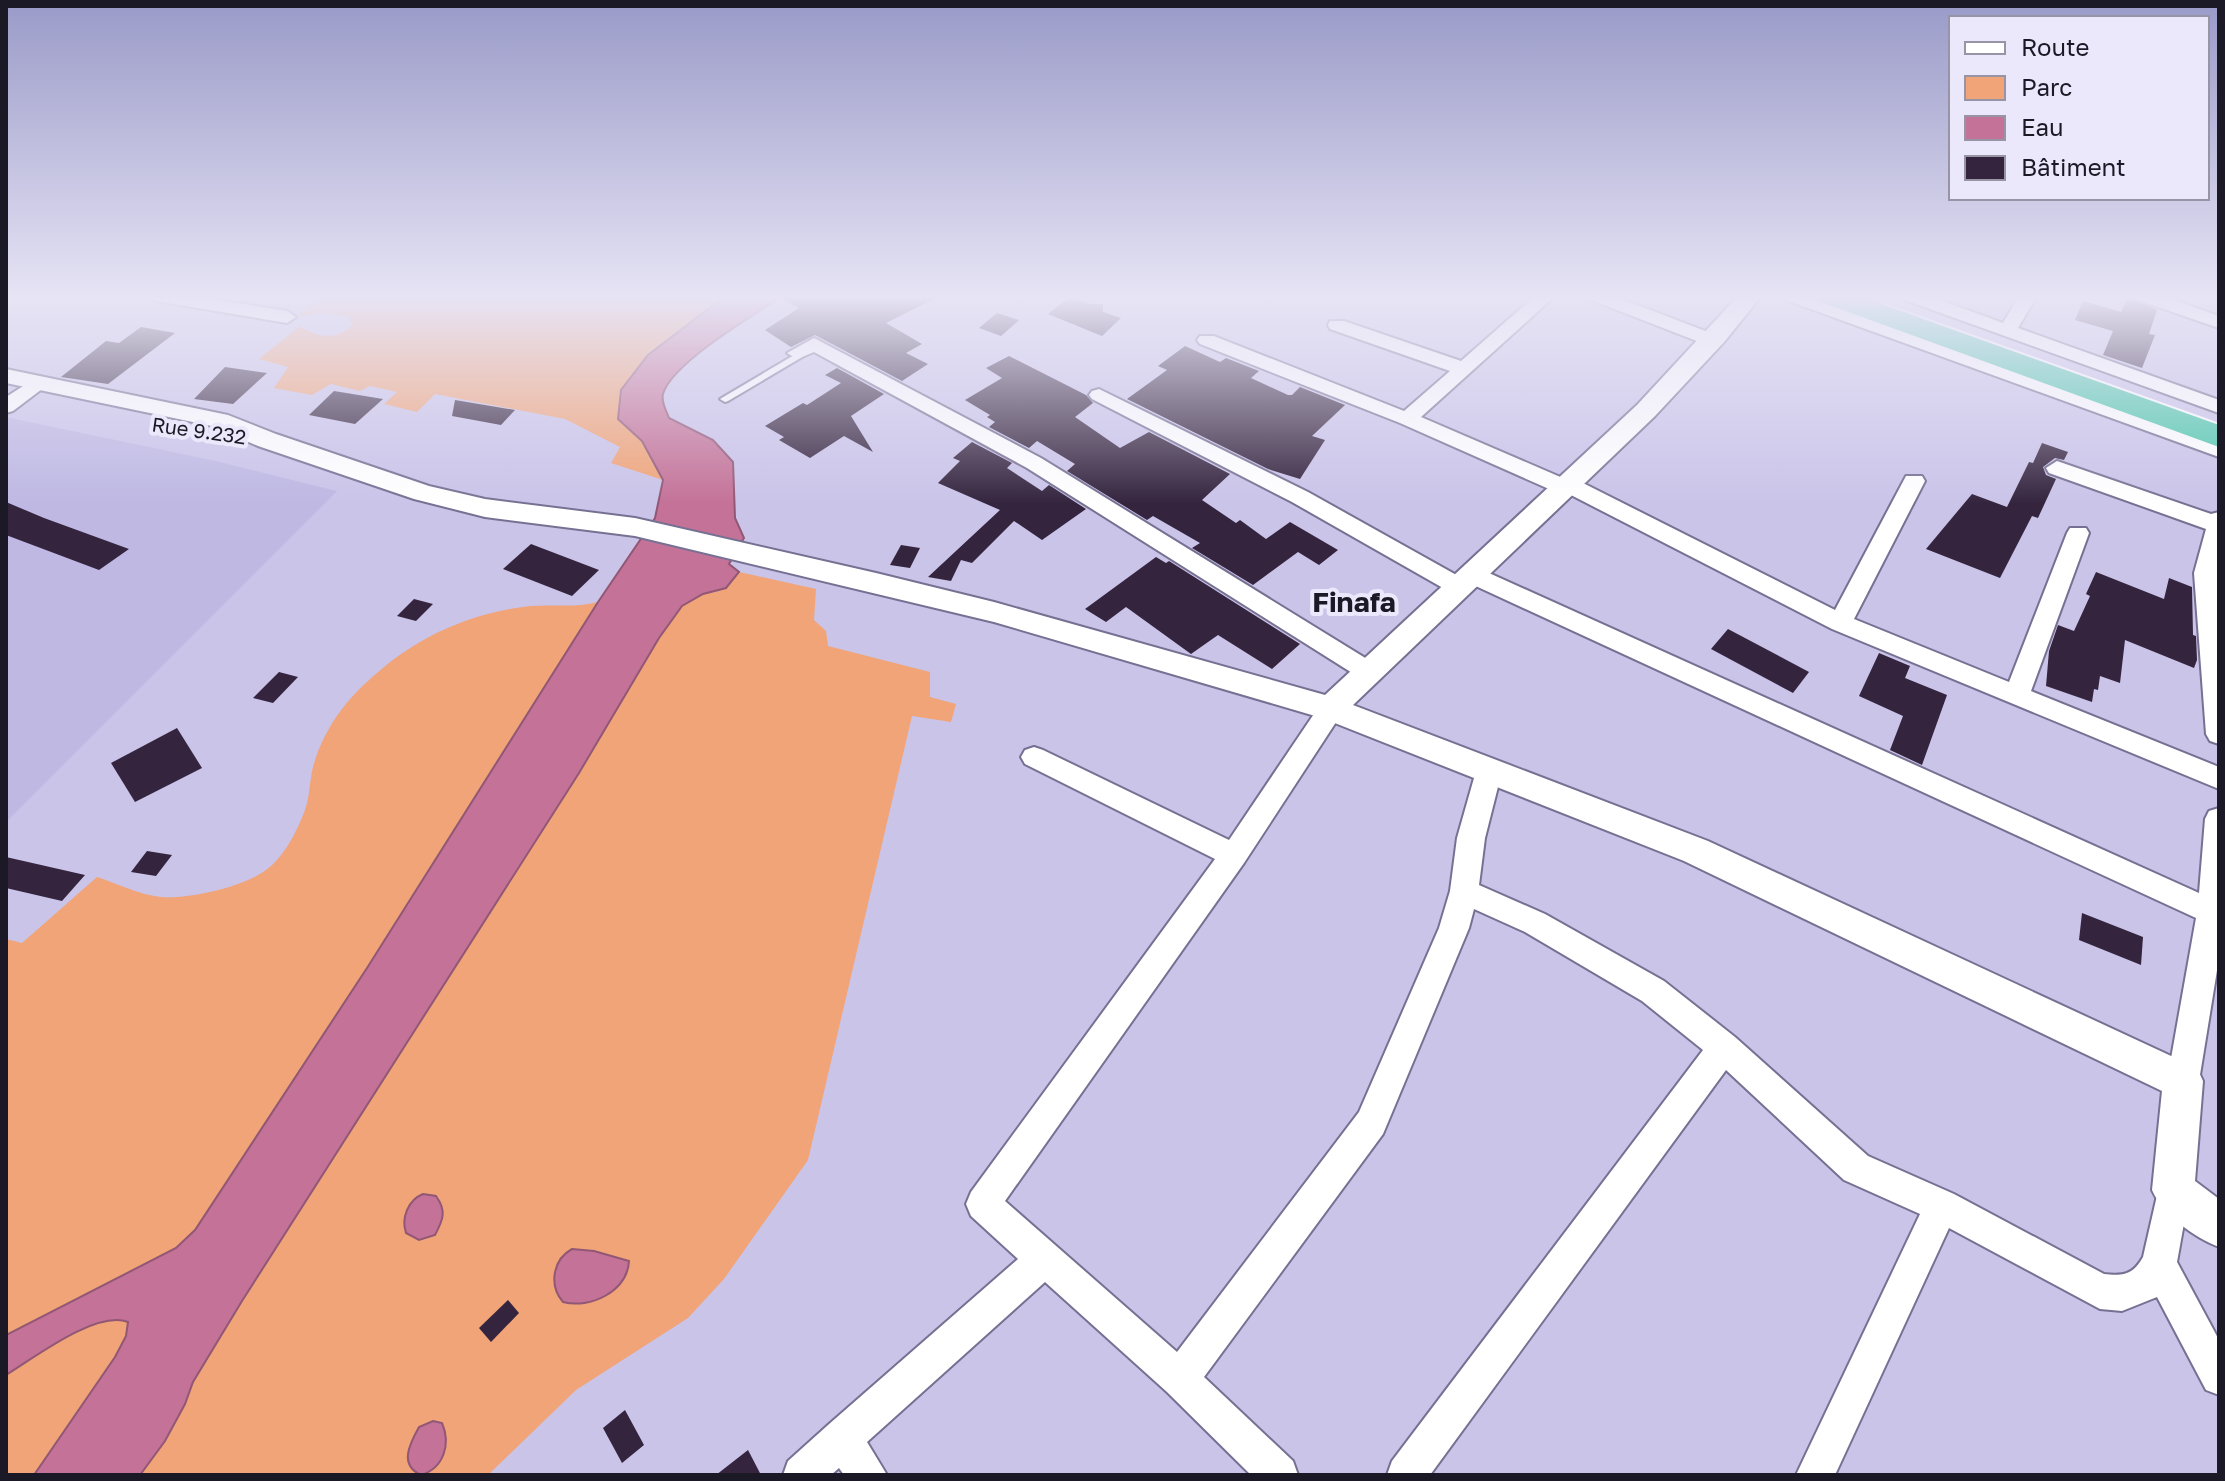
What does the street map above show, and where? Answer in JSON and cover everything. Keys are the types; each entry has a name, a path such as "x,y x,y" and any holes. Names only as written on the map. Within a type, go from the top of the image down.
{"highway":[{"path":"2021,365 2219,437"},
{"path":"2059,365 2219,422"}],"street":[{"path":"838,365 1034,463 1366,670"},
{"path":"1271,365 1567,487 1840,623 2219,778"},
{"path":"1453,365 1464,369"},
{"path":"1407,419 1468,365"},
{"path":"1279,1475 1180,1379 983,1204 1234,855 1331,709 1366,670 1567,487 1690,365"},
{"path":"1984,365 2219,450"},
{"path":"2102,365 2219,407"},
{"name":"Rue 9.232","path":"6,376 219,420 267,440"},
{"path":"9,401 39,382"},
{"path":"1099,395 1464,580 2216,913"},
{"name":"Rue 9.232","path":"9,401 201,434 267,440"},
{"path":"267,440 423,493 485,508 635,527 738,550 994,612 1331,709 1696,851 2183,1081"},
{"path":"2057,468 2218,522 2212,576 2219,734"},
{"path":"1840,623 1914,481"},
{"path":"2016,697 2078,533"},
{"path":"1034,757 1234,855"},
{"path":"1180,1379 1371,1123 1454,928 1464,891 1471,838 1489,771"},
{"path":"1464,891 1535,923 1623,972 1724,1047 1856,1168 1942,1206 2100,1291 2117,1296 2137,1292 2160,1267 2173,1190 2183,1081 2216,913 2219,819"},
{"path":"1406,1475 1724,1047"},
{"path":"2173,1190 2219,1226"},
{"path":"1815,1475 1942,1206"},
{"path":"802,1475 1043,1260"},
{"path":"2160,1267 2219,1377"},
{"path":"841,1438 868,1475"}],"lane":[{"path":"725,399 780,365"}],"shaded area":[{"path":"6,417 220,462 337,491 6,822"}],"green space":[{"path":"281,365 643,365 618,419 642,441 663,480 611,463 620,447 565,419 435,394 417,412 384,404 397,392 370,386 360,391 331,384 312,395 274,388 288,367"},
{"path":"739,572 816,589 814,620 826,631 828,646 930,672 930,697 956,704 951,722 912,716 808,1160 724,1279 688,1318 576,1390 488,1475 140,1475 165,1441 193,1382 242,1301 579,773 659,638 682,606 703,594 716,592"},
{"path":"598,602 367,968 195,1230 176,1248 6,1335 6,939 22,943 97,877 145,894 173,897 215,891 256,876 278,859 297,830 307,803 313,767 330,727 355,693 394,659 449,628 489,614 531,606"},
{"path":"118,1319 128,1322 126,1336 115,1357 34,1475 6,1475 6,1375 74,1333"}],"water":[{"path":"640,365 685,365 670,382 663,394 663,403 669,418 713,440 733,462 735,518 744,538 729,564 739,572 726,588 703,594 682,606 659,638 579,773 242,1301 193,1382 165,1441 140,1475 34,1475 115,1357 126,1336 128,1322 115,1320 83,1329 6,1375 6,1335 176,1248 195,1230 367,968 598,602 655,518 663,480 642,441 618,419 621,390"},
{"path":"423,1194 436,1196 443,1216 435,1235 419,1240 406,1233 404,1221 410,1205"},
{"path":"572,1249 594,1251 629,1261 627,1272 605,1296 584,1303 563,1302 556,1289 555,1274 560,1260"},
{"path":"433,1421 442,1423 445,1431 444,1454 435,1467 421,1475 410,1466 409,1447 419,1427"}],"building":[{"path":"76,365 133,365 108,384 61,377"},
{"path":"872,365 926,365 902,381"},
{"path":"992,365 1027,365 1086,395 1093,403 1075,417 1120,448 1149,432 1230,474 1202,500 1236,523 1240,520 1266,539 1290,522 1338,550 1319,565 1298,552 1253,585 1192,548 1200,543 1153,516 1147,520 1067,471 1075,464 1037,441 1029,448 989,427 995,422 987,417 990,415 965,400 1002,378 986,368"},
{"path":"1244,365 1259,371 1251,378 1288,395 1300,387 1345,405 1312,436 1325,440 1300,479 1268,469 1127,399 1167,370 1158,366"},
{"path":"225,367 267,373 233,404 194,399"},
{"path":"837,368 884,394 851,416 873,452 844,436 810,458 779,440 784,437 765,426 803,403 807,405 841,383 825,375"},
{"path":"334,391 383,399 355,424 309,415"},
{"path":"455,400 515,410 501,425 452,416"},
{"path":"972,442 1012,463 1007,468 1042,491 1049,485 1086,509 1042,540 1014,521 972,563 961,560 951,581 928,577 1000,510 938,483 960,461 953,458"},
{"path":"2042,443 2068,452 2064,460 2055,458 2043,467 2046,475 2056,479 2038,518 2032,516 2000,578 1926,549 1972,494 2007,507"},
{"path":"6,502 129,549 99,570 6,535"},
{"path":"531,544 599,570 572,596 503,569"},
{"path":"901,545 920,548 910,568 890,565"},
{"path":"1156,557 1166,563 1169,561 1300,644 1272,669 1218,635 1191,654 1126,607 1106,622 1085,609"},
{"path":"2096,572 2164,599 2169,578 2192,587 2197,660 2194,668 2125,640 2120,683 2100,676 2092,702 2046,686 2049,651 2058,625 2074,631 2090,596 2086,594"},
{"path":"414,599 433,604 416,621 397,616"},
{"path":"1728,629 1809,672 1793,693 1711,649"},
{"path":"1879,653 1910,666 1905,678 1947,695 1922,765 1890,750 1903,716 1859,696"},
{"path":"279,672 298,677 273,703 253,698"},
{"path":"177,728 202,768 135,802 111,763"},
{"path":"147,851 172,855 156,876 131,872"},
{"path":"6,857 85,875 62,901 6,888"},
{"path":"2082,913 2143,937 2141,965 2079,940"},
{"path":"508,1300 519,1313 491,1342 479,1328"},
{"path":"625,1410 644,1445 622,1463 603,1428"},
{"path":"748,1450 761,1475 716,1475"}],"district":[{"name":"Finafa","path":"1354,602"}]}
